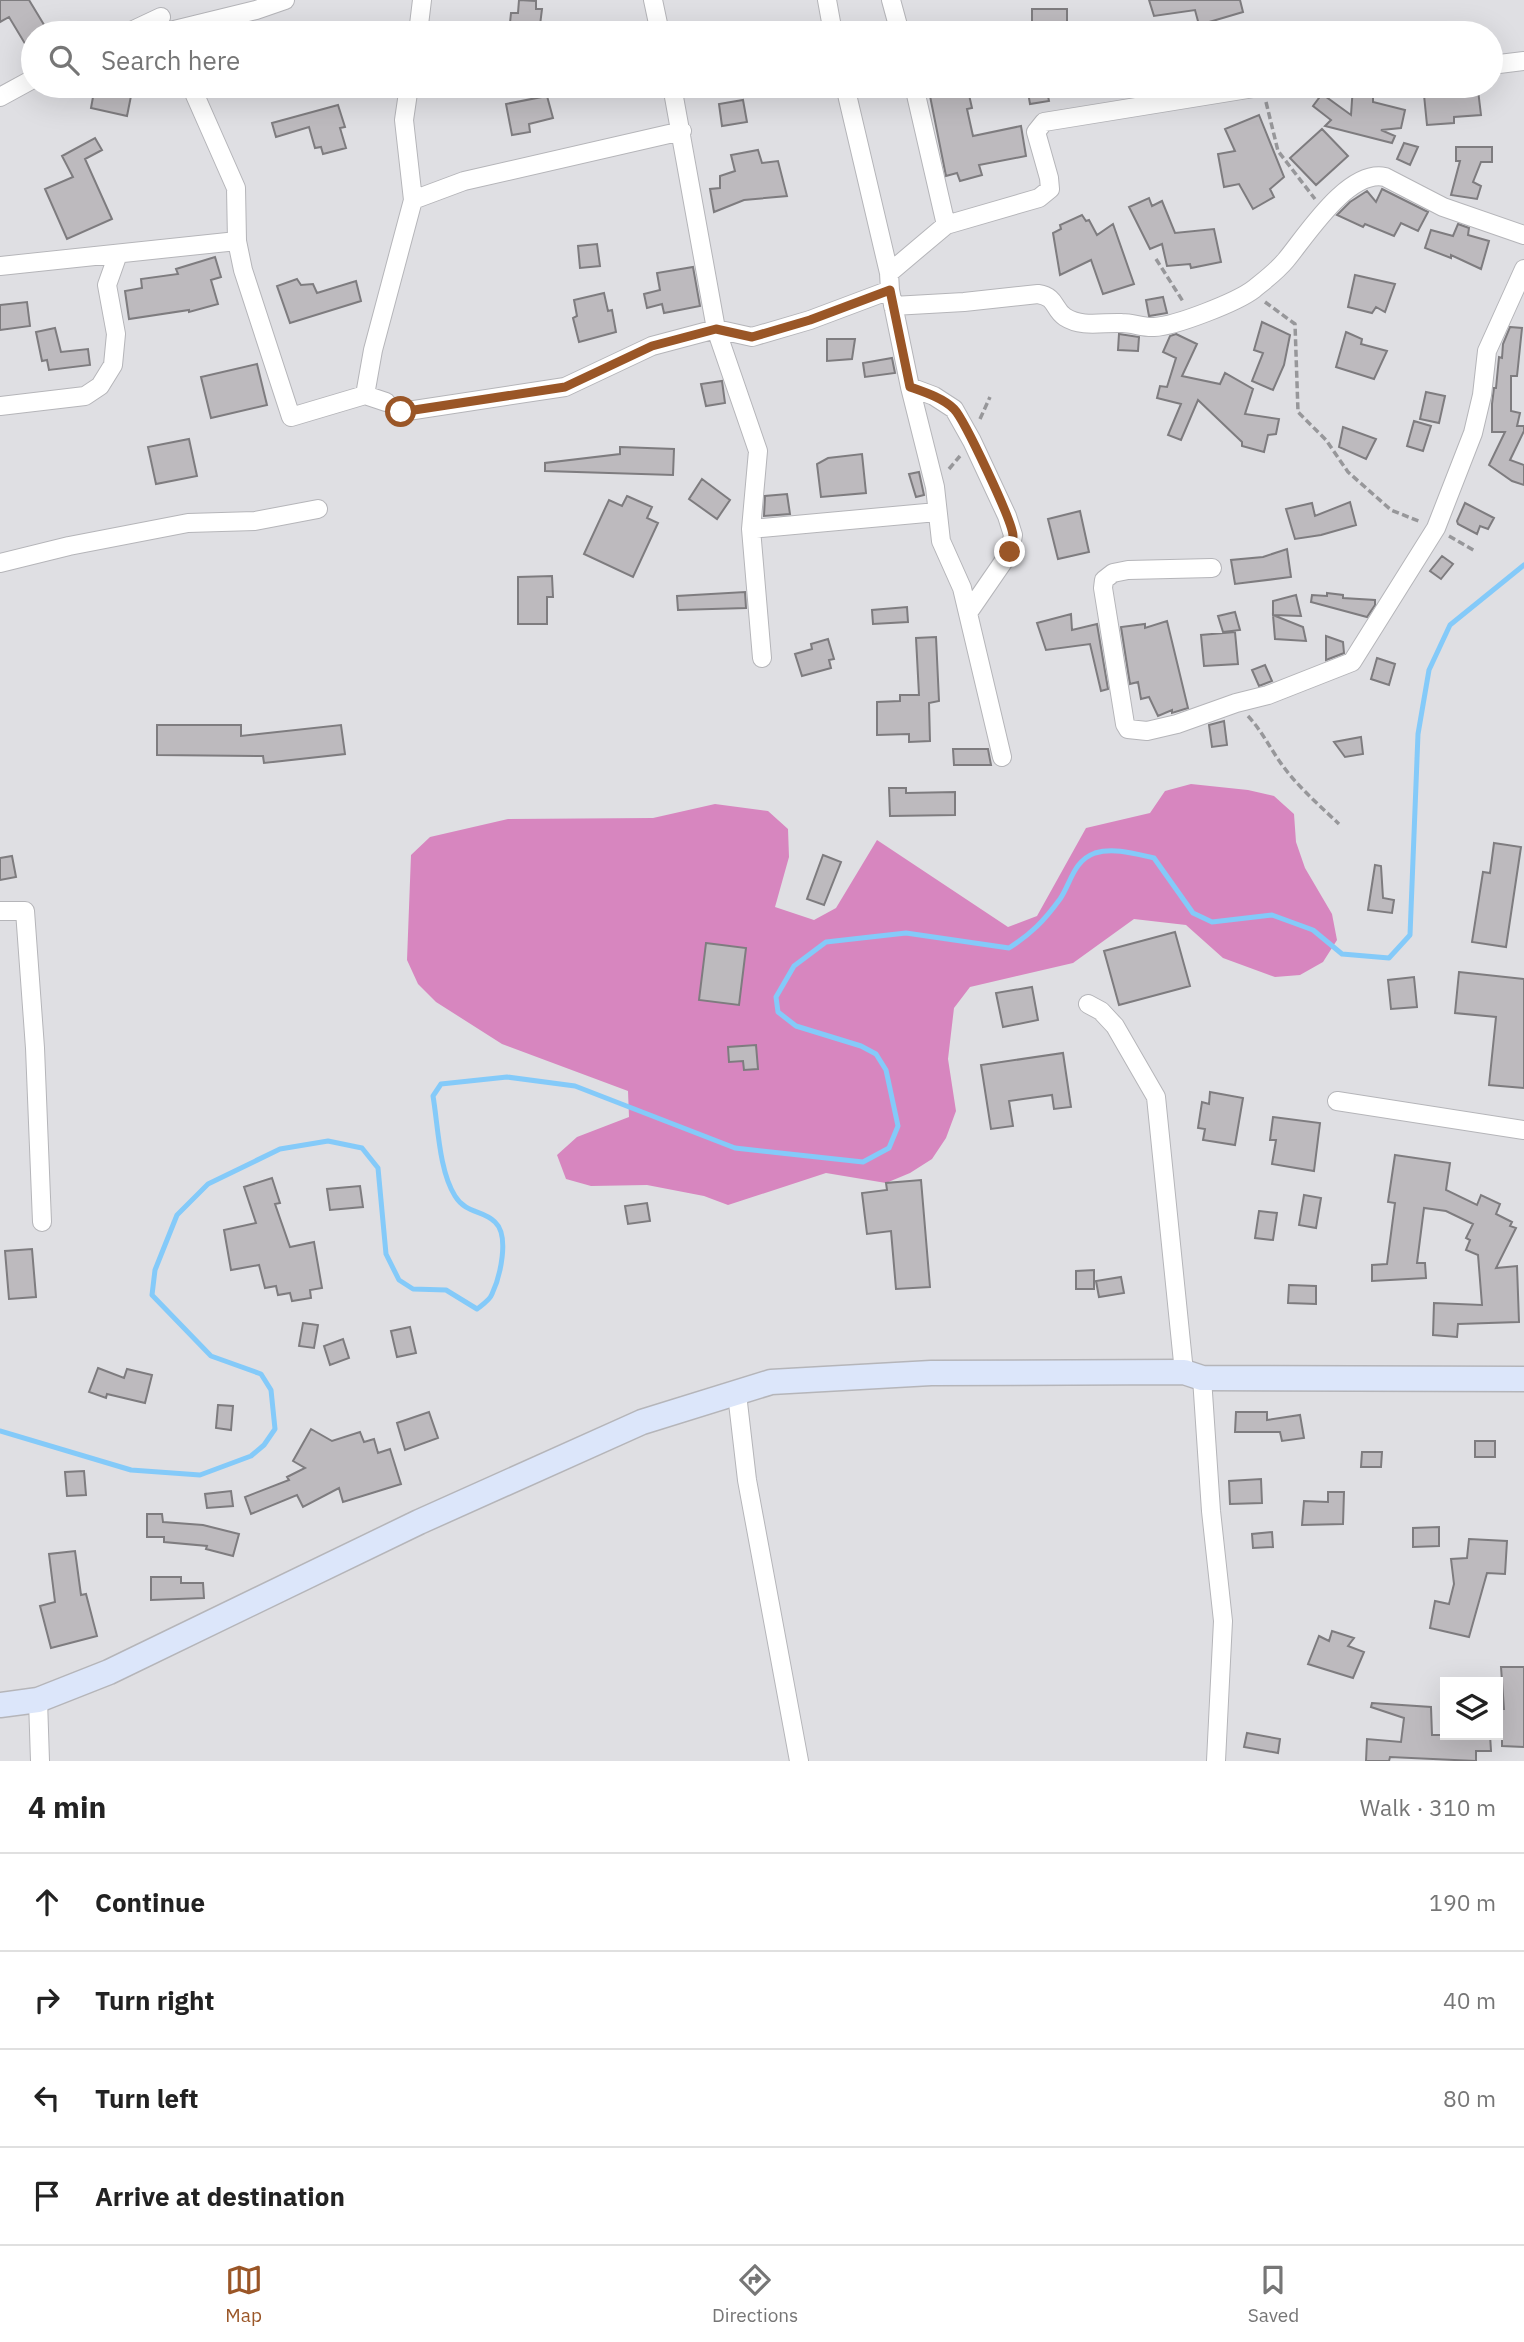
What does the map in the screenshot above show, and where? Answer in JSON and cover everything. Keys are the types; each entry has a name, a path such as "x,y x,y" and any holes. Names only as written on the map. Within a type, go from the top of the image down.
{"street":[{"path":"162,21 256,10 285,0"},
{"path":"419,21 422,0"},
{"path":"653,0 657,21"},
{"path":"827,0 831,21"},
{"path":"891,0 897,21"},
{"path":"1503,64 1524,61"},
{"path":"0,97 21,86"},
{"path":"196,98 236,188 237,241 243,270 291,417 365,395 394,407 565,387 652,346 716,329 752,337 810,320 890,289 946,225 1039,198 1050,189 1036,132 1044,122 1189,98"},
{"path":"365,395 373,350 413,200 404,120 408,98"},
{"path":"675,98 716,329 758,451 751,529 762,658"},
{"path":"848,98 910,387 935,487 941,541 962,588 1002,757"},
{"path":"917,98 946,225"},
{"path":"413,200 464,181 682,131"},
{"path":"890,289 964,302 1038,293 1053,300 1063,316 1081,324 1125,323 1155,327 1222,306 1251,291 1285,262 1325,212 1362,181 1376,175 1443,207 1524,235"},
{"path":"0,266 237,241"},
{"path":"0,406 85,396 100,386 113,365 116,334 107,285 118,254"},
{"path":"1212,568 1128,570 1112,573 1104,580 1103,589 1128,729 1147,731 1177,724 1268,695 1352,662 1436,528 1473,433 1482,395 1487,351 1524,270"},
{"path":"910,387 934,396 954,409 972,440 1013,535 1010,552 968,613"},
{"path":"0,563 69,546 188,523 255,521 318,509"},
{"path":"751,529 937,512"},
{"path":"0,911 25,911 35,1048 42,1222"},
{"path":"1088,1004 1101,1011 1115,1026 1156,1097 1223,1620 1216,1761"},
{"path":"1337,1101 1524,1129"},
{"path":"0,1704 38,1700 109,1672 419,1522 630,1428 771,1382 931,1373 1524,1379"},
{"path":"737,1394 747,1480 799,1761"},
{"path":"38,1700 40,1761"}],"path":[{"path":"1264,98 1278,151 1325,212"},
{"path":"1156,260 1191,317"},
{"path":"1251,291 1295,324 1298,412 1326,440 1348,472 1391,510 1436,528 1475,551"},
{"path":"1236,703 1262,731 1281,763 1303,790 1339,824"}],"shaded area":[{"path":"1191,784 1248,790 1274,796 1294,814 1296,842 1305,868 1332,914 1337,940 1323,962 1300,975 1275,977 1223,958 1186,925 1134,919 1073,963 970,987 954,1008 948,1059 956,1111 946,1138 932,1159 910,1173 886,1183 826,1173 728,1205 704,1196 647,1185 591,1186 566,1179 557,1155 577,1137 629,1117 628,1091 502,1044 436,1002 418,984 407,960 411,855 430,837 508,819 653,818 715,804 768,811 788,829 789,857 775,907 814,920 836,908 877,840 1008,927 1037,916 1086,828 1150,813 1165,791"}],"building":[{"path":"0,0 29,0 42,21 21,21 21,37 9,17 0,22"},
{"path":"519,0 536,1 536,9 542,9 540,21 510,21 511,13 518,13"},
{"path":"1149,0 1240,0 1243,12 1213,21 1198,21 1195,10 1154,16"},
{"path":"1032,9 1067,9 1067,21 1032,21"},
{"path":"93,98 131,98 127,116 91,108"},
{"path":"548,98 553,118 529,124 530,132 512,135 506,104"},
{"path":"930,98 970,98 972,108 967,109 973,136 1021,126 1026,156 979,165 982,175 960,181 957,173 946,176"},
{"path":"1029,98 1048,98 1049,101 1030,104"},
{"path":"1319,98 1328,98 1351,115 1352,98 1373,98 1373,102 1405,110 1401,128 1381,130 1395,136 1392,143 1325,126 1331,120 1313,106"},
{"path":"1424,98 1479,98 1481,115 1454,117 1454,123 1427,125"},
{"path":"743,100 747,122 722,126 719,104"},
{"path":"338,105 345,127 340,128 346,148 323,154 321,147 315,148 309,127 276,137 272,123"},
{"path":"1259,115 1284,177 1270,189 1274,197 1253,209 1239,184 1224,187 1218,154 1235,151 1225,129"},
{"path":"1322,129 1348,156 1316,185 1290,158"},
{"path":"95,138 102,150 85,159 112,219 67,239 45,189 73,177 62,156"},
{"path":"1404,143 1418,147 1410,165 1397,159"},
{"path":"1456,147 1492,147 1492,162 1481,162 1473,182 1481,186 1477,199 1451,195 1460,161 1456,161"},
{"path":"758,150 762,163 778,161 787,196 744,200 714,212 710,189 720,188 720,176 735,171 731,155"},
{"path":"1382,189 1428,212 1418,231 1401,223 1394,236 1365,224 1363,227 1337,215 1367,191 1376,202"},
{"path":"1149,198 1152,206 1162,201 1175,233 1214,229 1221,262 1191,268 1190,264 1167,266 1162,244 1150,249 1129,207"},
{"path":"1082,215 1086,221 1089,220 1097,235 1113,224 1134,284 1103,294 1091,260 1060,275 1053,233 1061,229 1060,225"},
{"path":"1458,224 1469,228 1468,235 1489,241 1481,269 1451,255 1451,258 1425,248 1431,230 1453,236"},
{"path":"597,244 600,266 580,268 578,246"},
{"path":"215,257 221,277 211,280 218,304 189,312 129,319 125,291 142,288 141,279 178,274 176,269"},
{"path":"693,267 700,306 664,313 662,304 647,308 644,294 660,290 657,273"},
{"path":"1355,275 1395,284 1385,312 1376,307 1372,313 1348,307"},
{"path":"297,279 301,285 313,284 317,293 356,281 361,301 290,323 277,286"},
{"path":"604,293 608,311 612,310 616,332 579,342 573,318 577,316 574,300"},
{"path":"1163,297 1167,313 1149,316 1146,300"},
{"path":"27,302 30,326 0,330 0,305"},
{"path":"1262,322 1290,335 1284,365 1273,390 1252,381 1263,353 1254,350"},
{"path":"1510,327 1522,328 1517,376 1511,376 1511,411 1520,413 1517,426 1524,426 1524,431 1510,460 1524,465 1524,485 1512,481 1489,465 1505,432 1492,432 1492,404 1499,357 1502,358 1503,344"},
{"path":"55,328 61,352 88,349 90,365 49,370 47,360 42,361 36,332"},
{"path":"1346,332 1362,339 1361,344 1387,351 1374,379 1336,367"},
{"path":"1119,334 1139,337 1138,351 1118,350"},
{"path":"1176,334 1197,344 1182,376 1220,384 1225,373 1253,389 1245,414 1279,419 1276,434 1268,435 1264,452 1242,446 1242,442 1198,400 1181,440 1168,435 1181,404 1157,398 1160,386 1167,387 1176,358 1163,352 1170,336"},
{"path":"827,339 855,339 852,359 827,361"},
{"path":"892,358 895,373 865,377 863,363"},
{"path":"257,364 267,405 211,418 201,377"},
{"path":"722,381 725,403 706,406 701,384"},
{"path":"1426,392 1445,396 1439,423 1420,419"},
{"path":"1414,421 1431,426 1423,451 1407,446"},
{"path":"1343,427 1376,439 1366,459 1339,447"},
{"path":"189,439 197,476 156,484 148,447"},
{"path":"620,447 674,449 673,475 545,471 545,463 620,454"},
{"path":"862,454 866,493 821,497 817,464 828,458"},
{"path":"919,472 924,495 916,497 909,474"},
{"path":"702,479 730,500 717,519 689,499"},
{"path":"787,494 790,514 764,516 765,496"},
{"path":"627,496 652,507 647,518 658,523 633,577 584,554 609,500 622,506"},
{"path":"1350,502 1356,525 1295,539 1286,509 1312,503 1315,516"},
{"path":"1465,503 1494,518 1488,529 1480,526 1477,534 1458,524"},
{"path":"1080,511 1089,552 1058,559 1048,519"},
{"path":"1287,549 1291,577 1235,584 1231,560 1263,557"},
{"path":"1442,556 1453,564 1441,579 1430,571"},
{"path":"552,576 553,597 547,597 547,624 518,624 518,577"},
{"path":"745,592 746,608 678,610 677,596"},
{"path":"1327,593 1343,595 1343,598 1375,600 1375,605 1367,617 1311,602 1312,595 1327,596"},
{"path":"1296,595 1301,616 1273,615 1273,601"},
{"path":"907,607 908,622 873,624 872,610"},
{"path":"1235,612 1240,630 1223,632 1218,616"},
{"path":"1071,614 1072,630 1097,624 1108,689 1101,691 1090,644 1046,650 1037,623"},
{"path":"1273,615 1303,627 1306,641 1275,639"},
{"path":"1167,621 1188,708 1172,713 1172,710 1158,716 1149,697 1141,699 1138,682 1130,684 1121,627 1145,624 1145,628"},
{"path":"1235,632 1238,664 1204,666 1201,635"},
{"path":"1326,636 1343,642 1344,653 1326,660"},
{"path":"936,637 939,701 929,703 930,741 909,742 909,734 877,735 877,702 900,701 900,695 919,695 916,638"},
{"path":"828,639 834,659 829,660 831,668 802,676 795,654 812,649 811,644"},
{"path":"1377,658 1395,664 1389,685 1371,679"},
{"path":"1265,665 1272,681 1259,686 1252,670"},
{"path":"1224,721 1227,745 1212,747 1209,725"},
{"path":"157,725 241,725 241,736 341,725 345,754 264,763 263,756 157,755"},
{"path":"1361,737 1363,754 1345,757 1334,742"},
{"path":"953,749 988,749 991,765 954,765"},
{"path":"889,788 906,788 906,793 955,792 955,815 890,816"},
{"path":"1494,843 1521,847 1506,947 1472,942 1483,872 1490,873"},
{"path":"823,855 841,862 824,905 807,899"},
{"path":"12,856 16,877 0,880 0,858"},
{"path":"1375,865 1381,866 1383,898 1394,900 1392,913 1368,910"},
{"path":"1175,932 1190,986 1119,1005 1104,951"},
{"path":"706,943 746,948 739,1005 699,1000"},
{"path":"1459,972 1524,979 1524,1088 1489,1085 1496,1017 1455,1013"},
{"path":"1414,977 1417,1007 1391,1009 1388,980"},
{"path":"1032,987 1038,1020 1003,1027 996,993"},
{"path":"756,1045 758,1069 744,1070 743,1061 729,1062 728,1047"},
{"path":"1063,1053 1071,1107 1054,1109 1052,1095 1009,1101 1013,1126 991,1129 981,1065"},
{"path":"1210,1092 1243,1098 1235,1145 1203,1140 1205,1129 1198,1128 1202,1102 1209,1104"},
{"path":"1273,1117 1320,1123 1314,1171 1272,1164 1276,1140 1270,1140"},
{"path":"1395,1155 1450,1163 1446,1190 1477,1205 1481,1195 1500,1204 1496,1214 1512,1222 1510,1226 1516,1228 1496,1268 1517,1266 1519,1322 1458,1324 1457,1337 1433,1335 1434,1303 1482,1305 1478,1255 1466,1250 1470,1240 1466,1238 1473,1224 1446,1211 1424,1208 1417,1263 1425,1263 1426,1278 1372,1281 1372,1265 1387,1264 1395,1203 1388,1202"},
{"path":"272,1178 280,1203 275,1204 290,1247 314,1242 322,1288 310,1290 311,1298 292,1301 290,1293 278,1295 276,1286 265,1288 259,1265 231,1270 224,1230 256,1223 244,1187"},
{"path":"921,1180 930,1287 896,1289 891,1231 867,1234 862,1193 887,1190 886,1183"},
{"path":"360,1186 363,1207 330,1210 327,1189"},
{"path":"1304,1195 1321,1198 1316,1228 1299,1225"},
{"path":"647,1203 650,1221 628,1224 625,1206"},
{"path":"1259,1211 1277,1213 1273,1240 1255,1238"},
{"path":"32,1249 36,1297 9,1299 5,1251"},
{"path":"1094,1270 1094,1289 1076,1289 1076,1271"},
{"path":"1121,1277 1124,1293 1099,1297 1096,1281"},
{"path":"1289,1285 1316,1286 1316,1304 1288,1303"},
{"path":"303,1323 318,1325 314,1348 299,1346"},
{"path":"410,1327 416,1353 397,1357 391,1331"},
{"path":"343,1339 349,1358 330,1365 324,1346"},
{"path":"98,1368 124,1378 127,1369 152,1375 145,1403 107,1394 106,1398 89,1392"},
{"path":"218,1405 233,1406 231,1430 216,1428"},
{"path":"429,1412 438,1438 405,1450 397,1423"},
{"path":"1236,1412 1267,1412 1267,1420 1300,1415 1304,1438 1282,1441 1280,1432 1235,1432"},
{"path":"311,1429 332,1441 360,1432 364,1442 374,1439 378,1453 390,1449 401,1484 343,1502 339,1488 303,1507 297,1495 251,1514 245,1497 289,1480 287,1477 305,1468 293,1461"},
{"path":"1475,1441 1495,1441 1495,1457 1475,1457"},
{"path":"1362,1452 1382,1452 1381,1467 1361,1467"},
{"path":"84,1471 86,1495 67,1496 65,1472"},
{"path":"1261,1479 1262,1503 1230,1504 1229,1481"},
{"path":"231,1491 233,1506 207,1508 205,1494"},
{"path":"1328,1492 1344,1492 1343,1524 1302,1525 1304,1501 1328,1502"},
{"path":"147,1514 162,1514 163,1522 203,1525 239,1534 233,1556 206,1549 207,1546 164,1542 164,1537 147,1537"},
{"path":"1439,1527 1439,1546 1413,1547 1413,1528"},
{"path":"1272,1532 1273,1547 1253,1548 1252,1534"},
{"path":"1469,1539 1507,1541 1505,1574 1487,1573 1469,1637 1430,1628 1435,1601 1449,1604 1454,1584 1451,1559 1467,1558"},
{"path":"75,1551 81,1595 86,1594 97,1636 51,1648 40,1606 55,1602 49,1554"},
{"path":"151,1577 181,1577 181,1583 203,1583 204,1598 151,1600"},
{"path":"1332,1631 1354,1638 1348,1646 1364,1652 1353,1678 1308,1664 1319,1636 1329,1641"},
{"path":"1501,1667 1524,1667 1524,1747 1502,1746 1504,1709"},
{"path":"1372,1703 1431,1707 1432,1735 1440,1735 1440,1740 1490,1740 1491,1751 1476,1751 1476,1761 1390,1757 1389,1761 1366,1761 1367,1739 1401,1742 1404,1718 1371,1707"},
{"path":"1247,1733 1280,1739 1278,1753 1244,1747"}],"waterway":[{"path":"0,1431 131,1470 200,1475 251,1456 264,1445 275,1429 271,1390 261,1374 211,1356 152,1295 155,1270 177,1215 208,1184 280,1149 328,1141 362,1148 378,1168 386,1254 399,1280 413,1289 446,1290 477,1309 491,1296 498,1278 502,1237 495,1222 464,1206 450,1186 442,1161 433,1096 441,1084 507,1077 575,1086 735,1148 863,1162 889,1148 898,1126 886,1070 876,1054 861,1046 796,1026 778,1012 776,997 794,966 826,942 906,933 1009,948 1031,932 1048,914 1082,861 1095,853 1117,851 1154,858 1193,913 1212,922 1272,915 1313,930 1342,954 1389,958 1410,935 1418,734 1429,670 1450,625 1524,565"}],"route":[{"path":"401,412 565,387 652,346 716,329 752,337 810,320 890,290 910,387 934,396 954,409 972,440 1007,516 1013,535 1010,552"}]}
